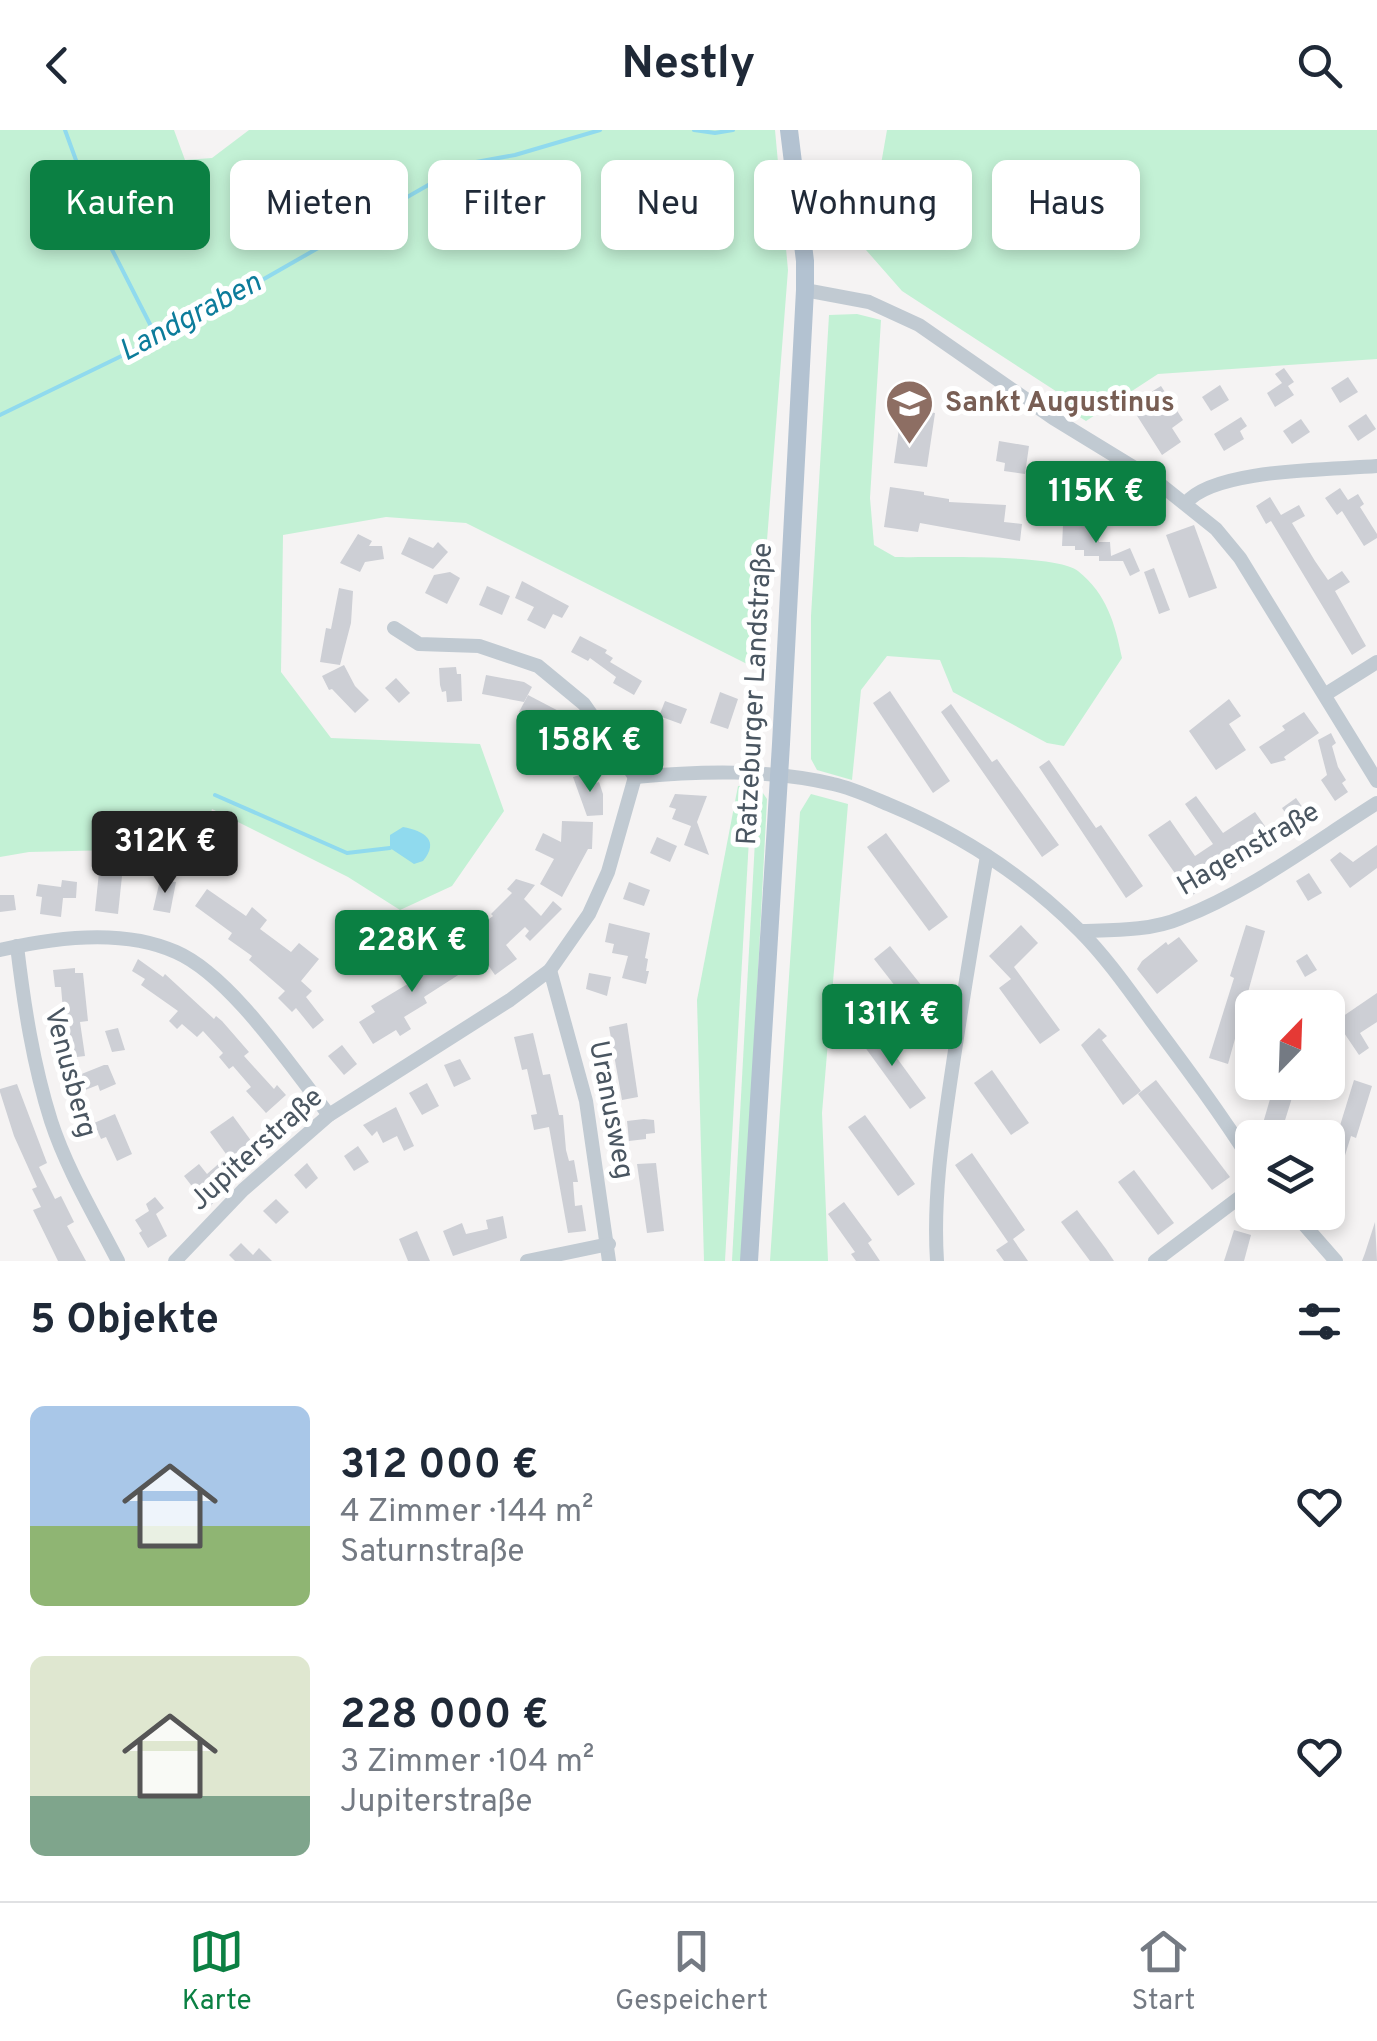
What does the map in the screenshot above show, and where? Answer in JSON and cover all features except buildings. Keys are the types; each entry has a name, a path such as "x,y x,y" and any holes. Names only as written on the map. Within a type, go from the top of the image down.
{"main road":[{"name":"Ratzeburger Landstraße","path":"749,1261 805,290 789,130"}],"street":[{"path":"805,290 869,302 919,325 1053,418 1186,503 1240,558 1377,781"},
{"path":"1186,503 1203,488 1240,477 1377,466"},
{"path":"394,628 418,644 479,646 538,666 584,704 635,777 676,773 780,775 846,788 928,820 1031,888 1080,932 1142,1008 1235,1136"},
{"path":"1326,694 1377,662"},
{"name":"Jupiterstraße","path":"175,1261 243,1190 329,1115 510,1000 550,970 589,914 608,872 635,777"},
{"name":"Hagenstraße","path":"1080,932 1126,930 1178,920 1228,895 1377,803"},
{"path":"937,1261 934,1229 938,1166 987,856"},
{"path":"0,950 102,938 136,940 176,952 225,988 329,1115"},
{"name":"Venusberg","path":"17,946 26,1016 52,1124 118,1261"},
{"name":"Uranusweg","path":"550,970 586,1100 609,1261"},
{"path":"1155,1261 1235,1201"},
{"path":"1307,1230 1329,1258"},
{"path":"527,1261 608,1244"}],"green space":[{"path":"0,130 174,130 185,160 212,158 249,130 775,130 778,160 754,160 754,250 786,250 788,270 757,669 466,523 386,517 283,535 281,672 331,738 480,744 504,811 452,886 400,910 348,877 212,809 202,848 29,852 0,857"},
{"path":"887,130 1377,130 1377,359 1158,374 1086,421 1064,407 1068,399 902,291 866,250 972,250 972,160 882,160"},
{"path":"857,314 881,320 870,498 874,545 895,557 1020,559 1065,565 1088,580 1108,610 1122,658 1064,746 1047,743 953,692 940,660 887,656 861,690 852,780 817,770 811,759 811,616 829,315"},
{"path":"738,786 752,786 725,1261 704,1261 697,1000"},
{"path":"758,786 767,799 743,1261 732,1261"},
{"path":"811,794 848,804 822,1113 828,1261 770,1261 800,812"}],"water":[{"path":"403,827 417,831 430,842 423,861 414,864 390,848 390,835"}],"waterway":[{"path":"65,130 100,226 156,336"},
{"name":"Landgraben","path":"0,415 173,331 465,164 515,155 600,130"},
{"name":"Landgraben","path":"694,130 733,130"},
{"path":"215,795 347,853 390,848"}],"place":[{"name":"Sankt Augustinus","path":"910,446"}]}
